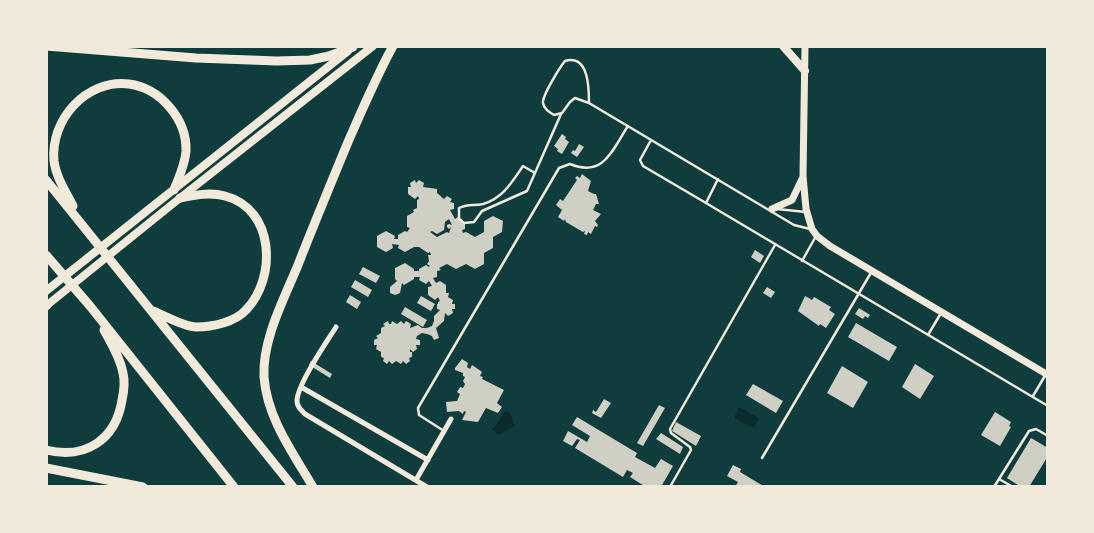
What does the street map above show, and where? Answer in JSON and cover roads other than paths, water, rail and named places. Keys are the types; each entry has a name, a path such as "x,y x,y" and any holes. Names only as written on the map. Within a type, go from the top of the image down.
{"highway":[{"path":"46,46 196,58 277,61 310,60 329,56 353,46"},
{"path":"313,487 274,418 266,392 264,376 265,357 270,336 318,213 374,81 393,46"},
{"path":"78,218 57,172 54,160 55,139 62,120 70,109 84,97 100,88 120,84 137,86 155,94 171,109 181,126 186,149 183,170 174,190"},
{"path":"46,180 293,487"},
{"path":"151,310 195,327 222,324 245,312 256,298 264,282 267,267 267,248 259,223 252,213 236,200 227,196 214,194 180,198"},
{"path":"49,258 87,302 234,487"},
{"path":"46,450 71,454 87,450 101,442 114,426 121,410 124,374 118,357 87,302"},
{"path":"46,468 143,487"}],"main road":[{"path":"46,291 353,46"},
{"path":"47,306 180,198 373,46"},
{"path":"783,46 804,70"}],"street":[{"path":"805,46 803,176 807,212 816,236 1047,374"},
{"path":"769,209 792,200 803,176"},
{"path":"336,327 301,387 297,399 298,406 305,414 427,487"},
{"path":"301,387 428,460"},
{"path":"416,480 451,420"}],"lane":[{"path":"562,113 554,115 546,109 543,97 563,63 568,60 579,63 587,75 589,103"},
{"path":"536,173 523,166 501,196 480,204 466,205 460,208 459,219 464,223 474,222 482,211 527,191 536,173 562,113 575,98 589,103 794,225 812,229"},
{"path":"444,432 419,415 418,408 559,168 570,164 582,169 605,161 628,126"},
{"path":"651,140 640,160 642,166 1047,404"},
{"path":"706,203 718,180"},
{"path":"501,196 506,200"},
{"path":"480,204 482,211"},
{"path":"769,209 807,212"},
{"path":"802,261 816,236"},
{"path":"670,487 691,450 690,447 671,433 670,429 775,245"},
{"path":"762,458 872,270"},
{"path":"928,335 942,311"},
{"path":"1033,396 1047,374"},
{"path":"994,487 1029,431 1036,429 1048,436"},
{"path":"999,478 1014,487"}],"water":[{"path":"739,407 759,418 754,428 734,418"},
{"path":"509,411 515,426 499,435 491,429 496,426 504,412"}]}
